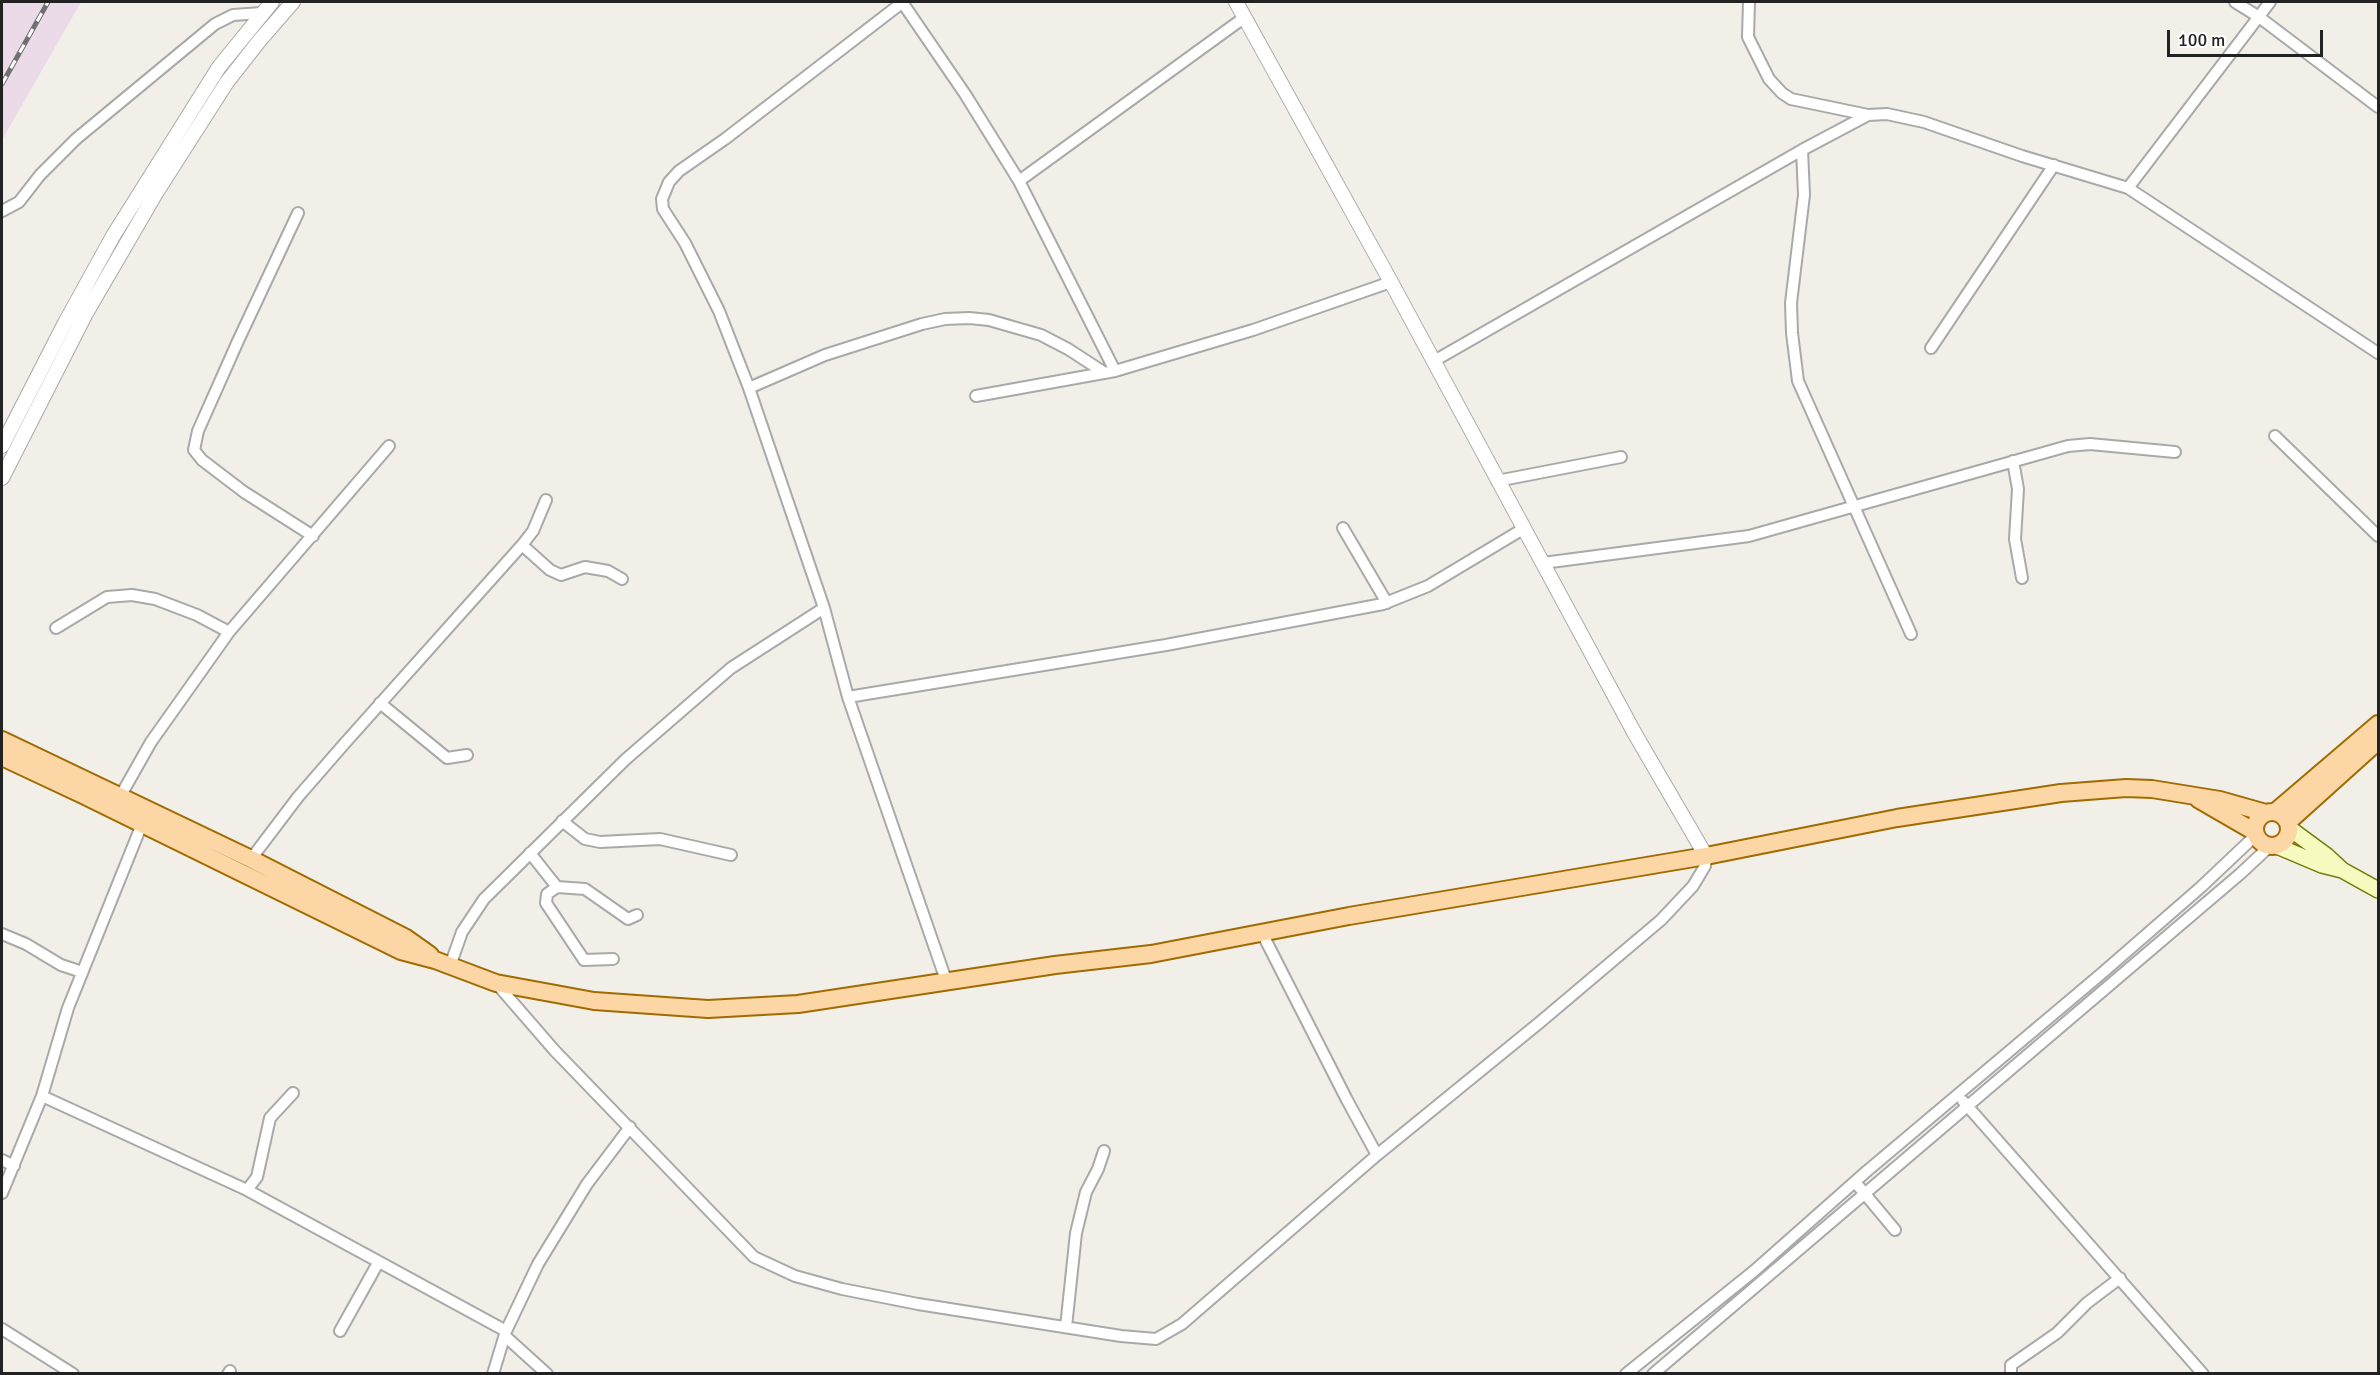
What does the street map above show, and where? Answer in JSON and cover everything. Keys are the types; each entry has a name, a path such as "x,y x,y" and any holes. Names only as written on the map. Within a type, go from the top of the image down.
{"main road":[{"path":"2280,819 2379,724"},
{"path":"2,740 54,773 401,951 443,963 496,983 594,1001 708,1009 798,1004 1055,965 1151,954 1349,915 1706,856 1897,818 2073,791 2126,788 2190,794 2238,804 2280,819 2328,856 2342,870"},
{"path":"2255,833 2257,821 2280,819 2379,741"},
{"path":"2,757 121,795 150,822 251,859 406,938 443,963"},
{"path":"2190,794 2255,833 2260,842 2342,870 2379,890"},
{"path":"2273,846 2285,841 2280,819"}],"street":[{"path":"2,446 107,247 190,109 219,67 272,2"},
{"path":"2,478 85,315 120,254 227,82 293,2"},
{"path":"947,982 848,697 824,608 749,388 719,311 685,243 663,209 664,191 679,171 725,139 903,2 965,94 1019,181 1110,372"},
{"path":"496,983 555,1051 630,1127 745,1251 768,1264 795,1276 842,1289 918,1304 1156,1339 1174,1330 1377,1155 1539,1023 1661,920 1693,886 1705,866 1706,856 1635,734 1391,282 1236,2"},
{"path":"1749,2 1748,37 1769,79 1791,99 1868,115 1887,114 1924,122 2128,188 2379,353"},
{"path":"2235,2 2378,104"},
{"path":"2128,188 2270,2"},
{"path":"2,211 19,202 40,175 76,139 215,24 233,15 262,13"},
{"path":"1019,181 1245,18"},
{"path":"1434,361 1802,150 1868,115"},
{"path":"1802,150 1803,195 1791,303 1794,358 1798,381 1911,634"},
{"path":"1931,348 2054,165"},
{"path":"298,213 198,431 194,450 202,460 236,486 313,536"},
{"path":"107,247 120,254"},
{"path":"976,396 1110,372 1253,330 1391,282"},
{"path":"749,388 836,352 922,324 961,319 989,320 1041,334 1110,372"},
{"path":"2275,436 2379,536"},
{"path":"1543,563 1749,536 2068,446 2090,444 2175,452"},
{"path":"121,795 151,742 229,632 389,446"},
{"path":"1497,481 1621,457"},
{"path":"2013,460 2018,489 2015,539 2022,578"},
{"path":"251,859 298,797 522,545 533,531 546,500"},
{"path":"1343,528 1387,603"},
{"path":"848,697 1166,645 1387,603 1428,586 1523,530"},
{"path":"522,545 550,570 561,575 585,567 608,571 622,579"},
{"path":"56,628 107,597 132,595 155,599 197,615 229,632"},
{"path":"443,963 484,898 626,759 731,668 824,608"},
{"path":"380,703 447,758 468,755"},
{"path":"562,821 585,839 600,842 660,839 731,855"},
{"path":"2,1193 42,1096 68,1008 82,972 150,822"},
{"path":"1626,1374 1730,1290 2109,967 2255,833"},
{"path":"1653,1374 2273,846"},
{"path":"530,854 557,887"},
{"path":"613,959 585,960 546,903 547,894 557,887 585,889 628,919 637,915"},
{"path":"1262,933 1377,1155"},
{"path":"2,934 26,944 61,965 82,972"},
{"path":"247,1190 254,1184 261,1167 270,1118 293,1093"},
{"path":"1957,1095 2203,1374"},
{"path":"42,1096 247,1190 505,1334 547,1374"},
{"path":"493,1374 505,1334 538,1264 587,1184 630,1127"},
{"path":"1066,1327 1076,1233 1086,1192 1104,1151"},
{"path":"1891,1151 1901,1162"},
{"path":"2,1160 14,1166"},
{"path":"1855,1182 1895,1230"},
{"path":"340,1331 378,1263"},
{"path":"2011,1374 2011,1365 2057,1333 2087,1303 2120,1278"},
{"path":"1730,1290 1738,1301"},
{"path":"2,1329 73,1374"}],"shaded area":[{"path":"2,2 81,2 2,140"}],"railway":[{"path":"2,84 48,2"}]}
